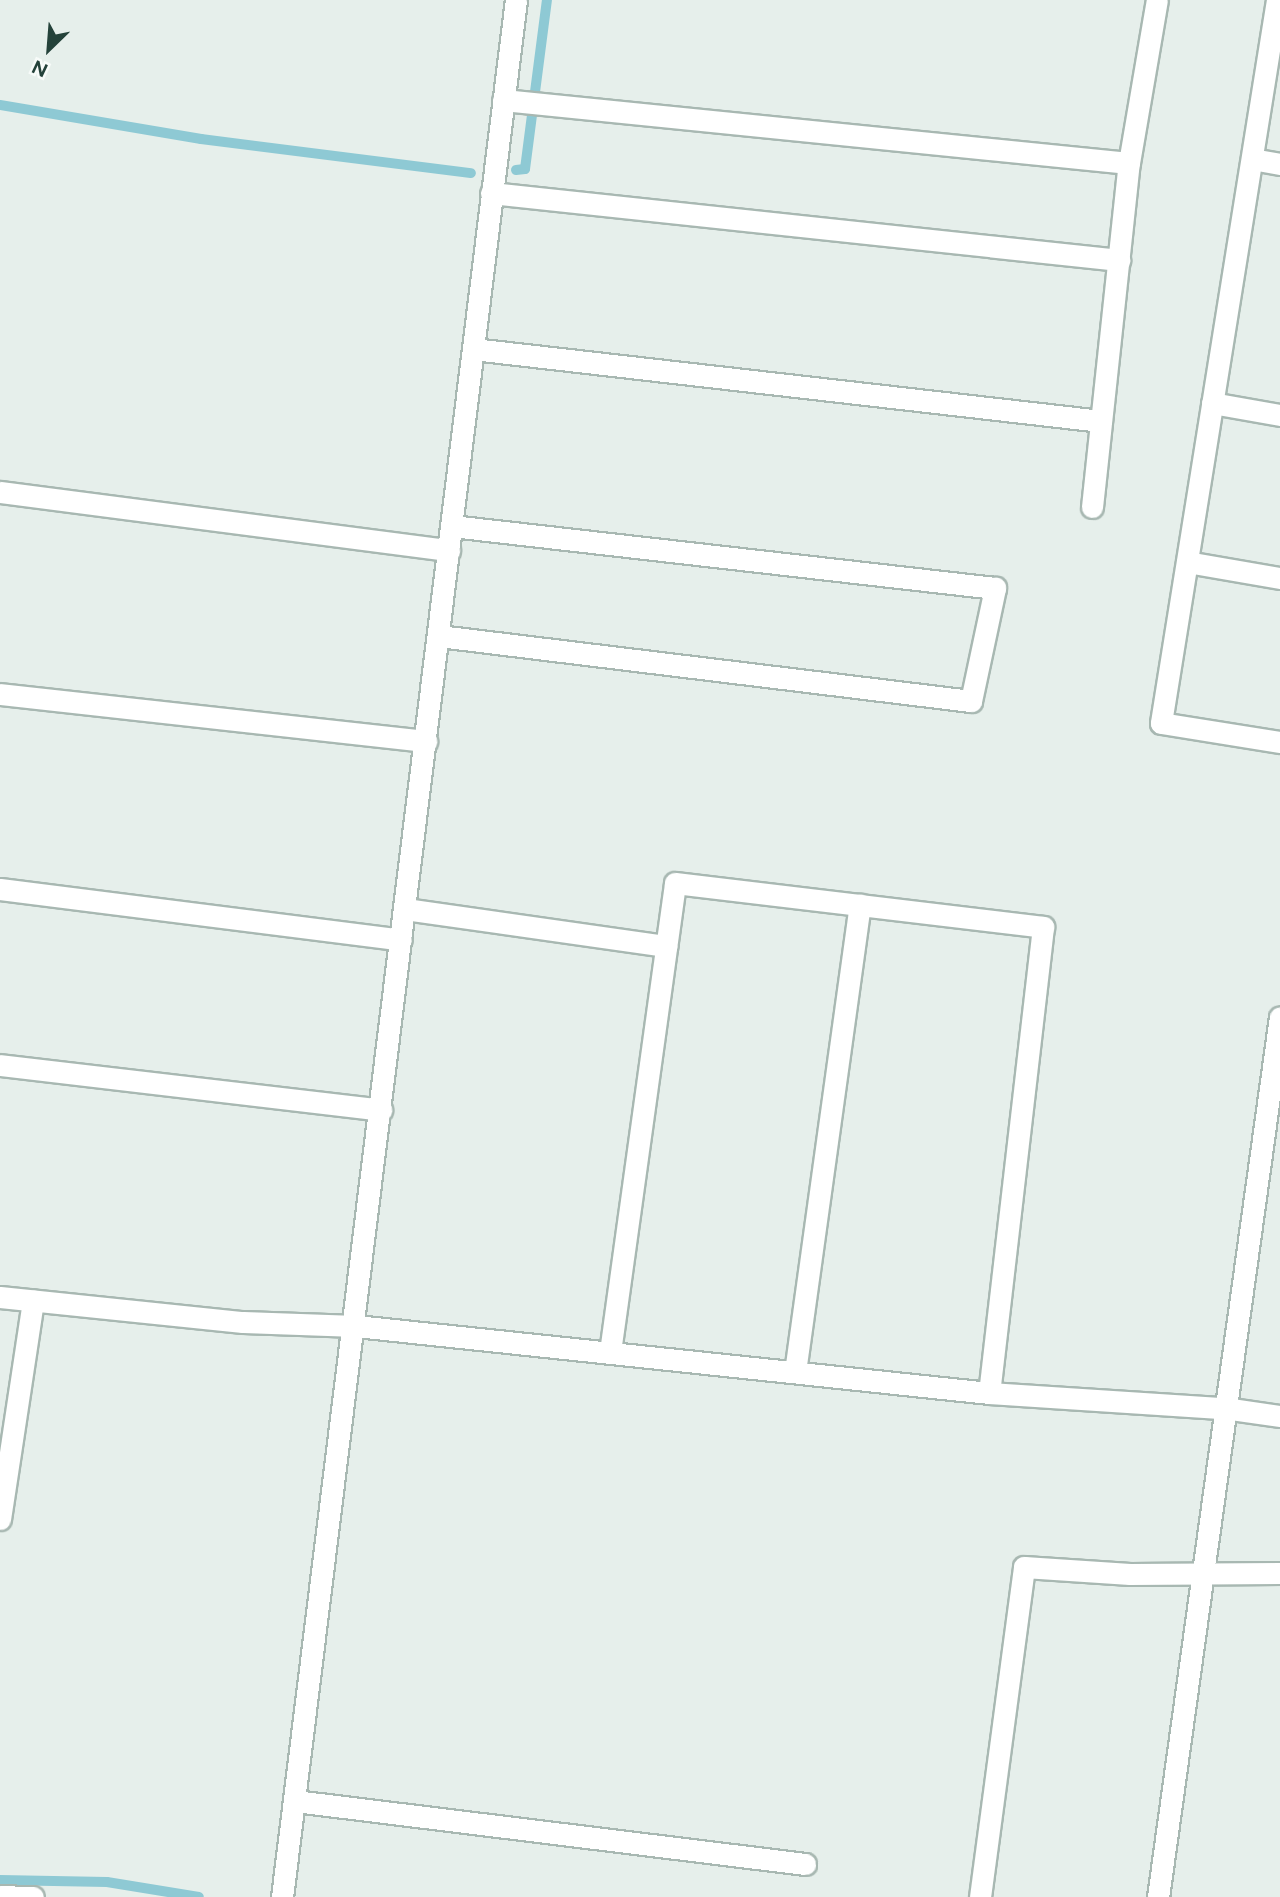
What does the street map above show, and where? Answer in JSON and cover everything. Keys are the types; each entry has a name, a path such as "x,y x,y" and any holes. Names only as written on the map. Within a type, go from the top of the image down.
{"street":[{"path":"282,1897 356,1326 491,194 524,103 516,0"},
{"path":"1092,507 1129,163 1157,0"},
{"path":"1278,0 1161,723 1280,742"},
{"path":"524,103 1129,163"},
{"path":"1252,159 1280,164"},
{"path":"491,194 1119,260"},
{"path":"473,349 1101,421"},
{"path":"1212,403 1280,415"},
{"path":"0,492 449,550"},
{"path":"439,636 971,701 995,587 452,526"},
{"path":"1187,562 1280,578"},
{"path":"0,694 426,741"},
{"path":"610,1352 675,883 1043,927 989,1393"},
{"path":"0,889 401,940"},
{"path":"795,1372 860,905"},
{"path":"405,909 666,946"},
{"path":"1158,1897 1280,1017"},
{"path":"0,1065 381,1110"},
{"path":"0,1297 243,1322 356,1326 989,1393 1224,1408 1280,1416"},
{"path":"0,1518 33,1300"},
{"path":"980,1897 1024,1567 1130,1574 1280,1573"},
{"path":"295,1801 805,1864"},
{"path":"0,1896 33,1897"}],"waterway":[{"path":"516,170 525,169 547,0"},
{"path":"0,105 201,139 471,173"},
{"path":"0,1880 107,1882 199,1897"}]}
